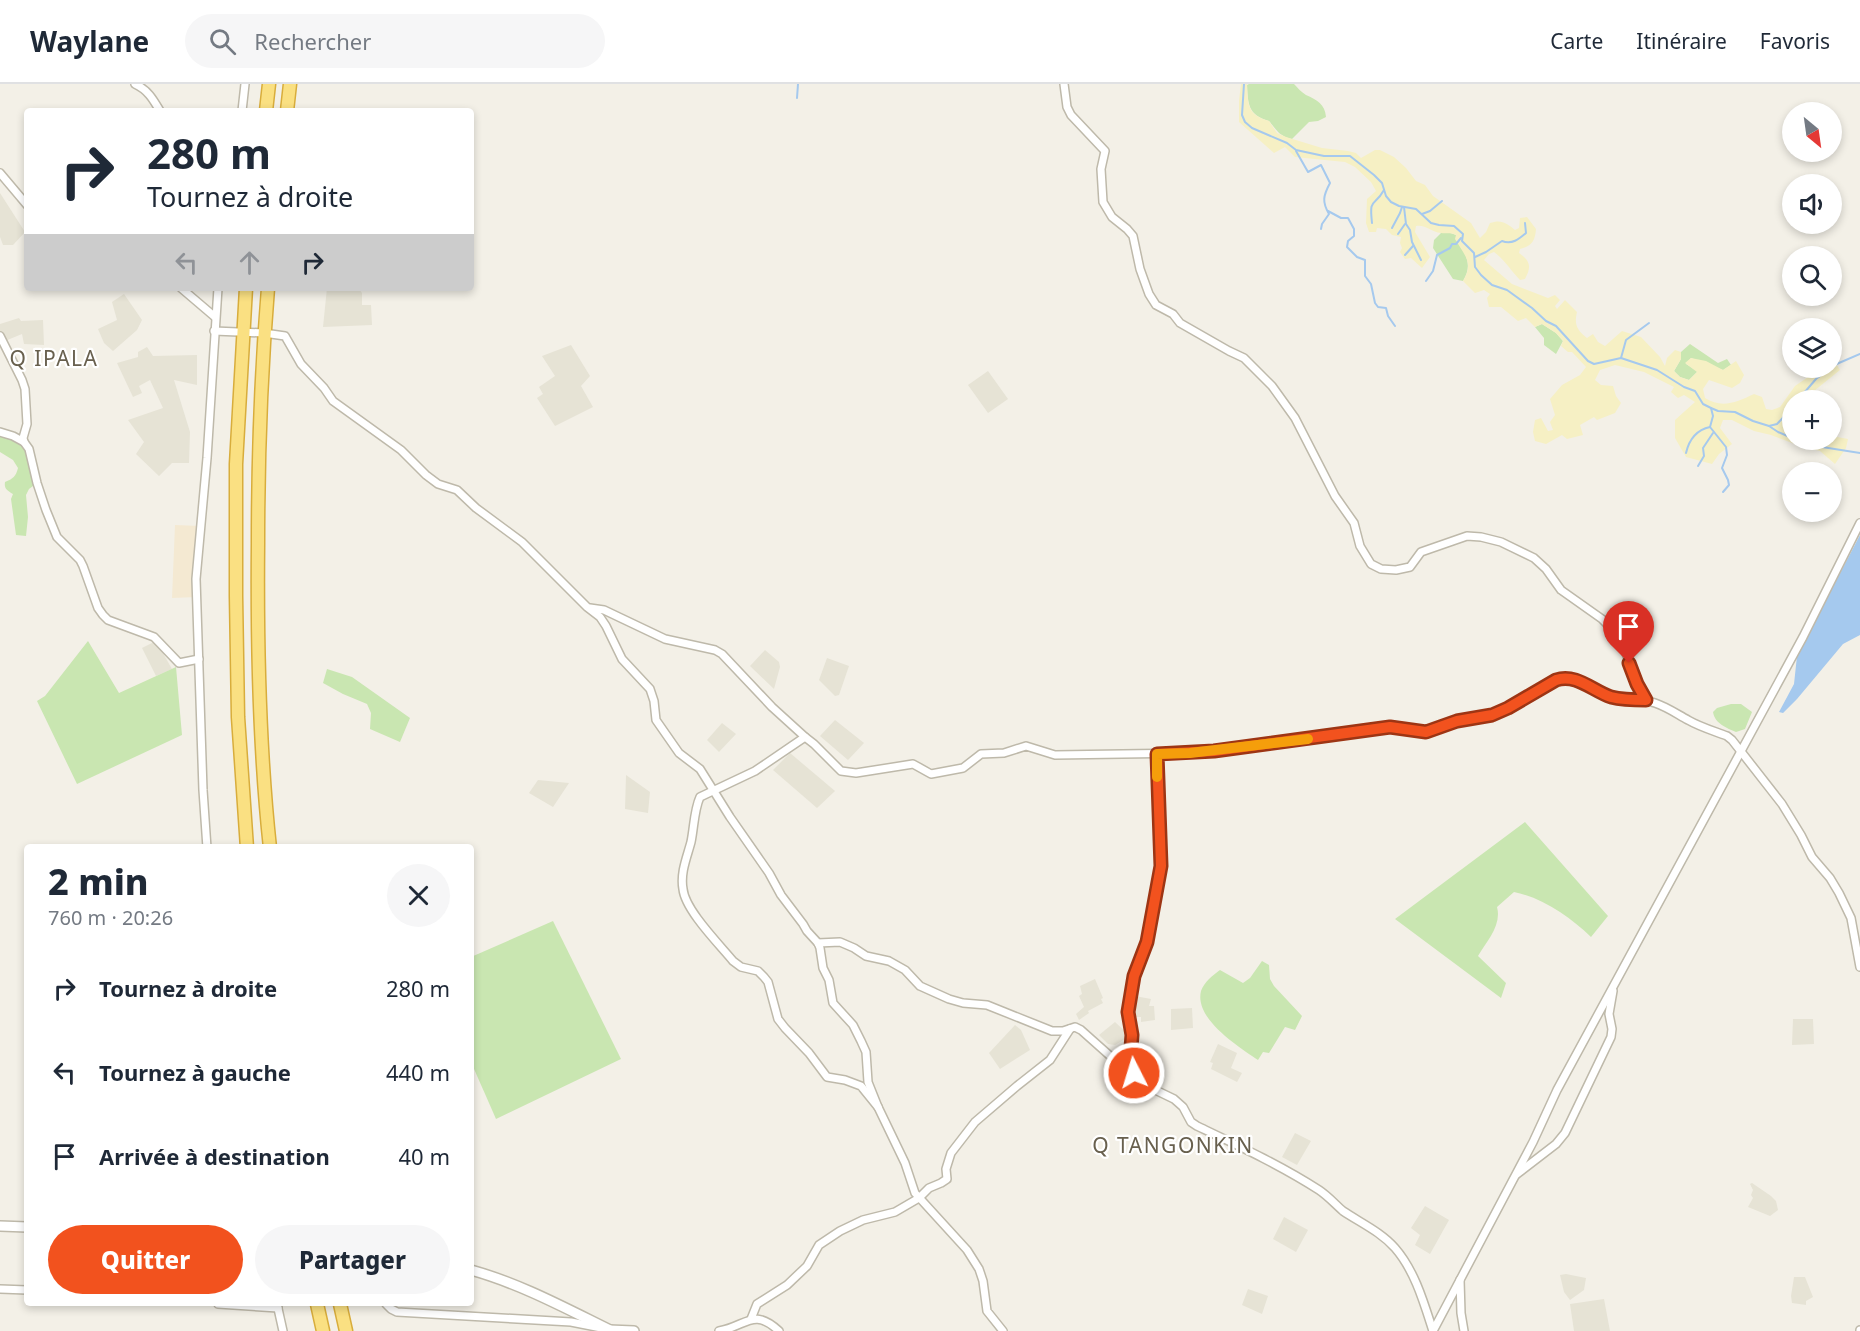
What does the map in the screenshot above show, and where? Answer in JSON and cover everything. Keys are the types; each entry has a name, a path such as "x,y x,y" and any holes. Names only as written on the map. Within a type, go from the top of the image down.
{"highway":[{"path":"266,108 269,84"},
{"path":"286,108 290,84"},
{"path":"246,291 236,464 236,596 238,717 247,844"},
{"path":"268,291 258,455 257,603 261,732 270,844"},
{"path":"317,1306 323,1331"},
{"path":"340,1306 346,1331"}],"street":[{"path":"135,84 144,88 151,95 158,108"},
{"path":"242,108 244,84"},
{"path":"1064,84 1067,107 1071,115 1105,151 1101,169 1103,202 1112,217 1133,236 1140,269 1149,294 1156,305 1173,314 1180,323 1244,357 1272,386 1294,418 1335,496 1354,523 1360,546 1371,564 1396,570 1410,567 1421,552 1467,536 1502,542 1534,558 1546,569 1561,590 1602,619 1613,630 1622,642 1637,684 1646,700"},
{"path":"0,173 24,201"},
{"path":"185,291 215,317"},
{"path":"207,844 196,579 207,458 218,291"},
{"path":"214,330 285,336 301,364 333,401 401,450 438,484 457,490 476,508 522,542 587,607 600,617 622,659 650,689 656,720 679,753 700,769 769,873 781,895 818,943 833,1002 853,1025 866,1052 868,1082 905,1164 915,1193 963,1245 979,1269 987,1311 1003,1331"},
{"path":"0,336 25,389 27,424 22,438 29,449 37,483 57,537 80,560 98,608 108,620 154,637 179,663 199,659"},
{"path":"0,432 24,442"},
{"path":"1433,1331 1460,1276 1533,1142 1557,1090 1803,637 1860,523"},
{"path":"587,607 604,610 665,639 715,650 722,654 772,707 841,771 856,773 913,764 931,774 963,768 981,754 1004,753 1026,746 1055,755 1157,754 1214,751 1390,727 1426,732 1457,721 1492,715 1556,680 1572,678 1611,697 1646,700 1727,736 1782,804 1802,835 1812,857 1839,892 1851,918 1860,967"},
{"path":"805,737 755,771 700,797 684,868 682,888 688,905 733,961 741,967 758,971 768,982 778,1018 827,1077 846,1080 861,1086 878,1107"},
{"path":"1157,754 1161,866 1147,942 1134,976 1128,1012 1132,1035 1130,1061 1134,1073 1145,1085 1174,1099 1183,1107 1191,1122 1197,1126 1275,1163 1322,1191 1342,1210 1386,1239 1403,1260 1420,1292 1433,1331"},
{"path":"818,943 840,942 866,956 889,961 905,970 920,986 949,999 987,1005 1052,1031 1063,1031 1075,1027 1127,1071 1134,1073"},
{"path":"1515,1175 1556,1144 1565,1133 1611,1037 1609,1014 1615,982"},
{"path":"751,1319 757,1304 787,1285 807,1266 819,1245 862,1220 895,1212 946,1179 946,1169 951,1153 975,1122 1050,1060 1070,1029"},
{"path":"0,1226 24,1227"},
{"path":"474,1271 503,1279 610,1330"},
{"path":"1460,1276 1464,1331"},
{"path":"0,1289 24,1290"},
{"path":"277,1306 283,1331"},
{"path":"388,1306 397,1312 571,1322 610,1330 634,1331"},
{"path":"719,1331 751,1319 761,1319 780,1331"}],"shaded area":[{"path":"0,193 24,233 13,245 3,245 0,237"},
{"path":"327,291 360,291 362,305 371,305 372,325 323,327"},
{"path":"124,294 142,320 137,330 113,351 104,343 98,329 117,320 112,302"},
{"path":"19,318 21,321 43,320 44,345 24,344 22,334 5,341 0,331 0,324"},
{"path":"571,345 590,376 581,386 593,407 555,426 537,398 543,394 539,387 555,376 542,356"},
{"path":"147,347 153,356 197,355 197,385 174,380 190,432 189,463 172,463 159,476 136,454 144,442 128,420 163,408 150,380 139,386 142,393 133,397 117,363 138,357 138,352"},
{"path":"988,371 1008,399 988,413 968,385"},
{"path":"175,525 200,526 197,597 172,598"},
{"path":"156,641 172,669 156,676 142,648"},
{"path":"765,650 779,662 780,667 774,689 750,666"},
{"path":"827,658 849,666 839,695 835,696 819,680"},
{"path":"835,720 864,743 848,760 820,736"},
{"path":"722,723 736,734 719,752 707,740"},
{"path":"790,753 835,791 817,808 773,770"},
{"path":"626,775 650,792 648,813 625,809"},
{"path":"538,780 569,783 553,807 529,793"},
{"path":"1095,979 1103,1003 1088,1011 1089,1013 1079,1020 1076,1014 1084,1007 1079,996 1082,994 1080,986"},
{"path":"1135,996 1151,999 1149,1006 1154,1006 1155,1020 1141,1022 1141,1017 1132,1017"},
{"path":"1192,1008 1193,1028 1171,1030 1171,1009"},
{"path":"1793,1019 1813,1019 1814,1044 1792,1045"},
{"path":"1115,1022 1130,1036 1115,1045 1108,1044 1099,1035"},
{"path":"1015,1025 1021,1030 1030,1050 1000,1069 989,1053"},
{"path":"1218,1044 1237,1053 1231,1068 1242,1073 1237,1082 1211,1069 1213,1063 1210,1062"},
{"path":"1295,1133 1311,1141 1297,1165 1282,1157"},
{"path":"1752,1183 1776,1201 1778,1210 1770,1216 1748,1207 1753,1198 1750,1184"},
{"path":"1425,1206 1449,1220 1430,1254 1415,1245 1420,1235 1411,1228"},
{"path":"1284,1217 1308,1230 1296,1252 1273,1239"},
{"path":"1560,1275 1586,1278 1584,1290 1570,1300 1564,1292"},
{"path":"1794,1277 1805,1277 1813,1297 1806,1301 1806,1305 1792,1303"},
{"path":"1248,1289 1268,1296 1262,1314 1242,1305"},
{"path":"1604,1299 1610,1331 1574,1331 1570,1304"}],"green space":[{"path":"1294,84 1304,94 1320,103 1326,117 1309,122 1292,139 1284,136 1269,121 1257,116 1250,108 1247,85"},
{"path":"1448,232 1456,235 1467,258 1468,269 1463,281 1453,279 1433,248 1434,240 1441,233"},
{"path":"1542,324 1556,333 1563,341 1556,354 1544,345 1544,338 1535,327"},
{"path":"1690,344 1718,363 1727,359 1731,365 1723,370 1691,358 1686,364 1698,371 1689,380 1680,377 1674,371 1681,359 1681,352"},
{"path":"0,432 24,442 37,483 29,489 26,495 28,517 26,536 16,535 11,499 13,494 6,489 5,482 14,477 18,468 13,460 0,452"},
{"path":"88,641 119,693 176,667 182,735 77,784 37,701 45,696"},
{"path":"327,669 352,677 410,718 400,742 370,729 371,713 367,704 323,683"},
{"path":"1741,704 1752,712 1745,729 1736,732 1716,720 1713,712 1717,708"},
{"path":"1525,822 1608,916 1591,937 1556,909 1514,892 1497,907 1496,926 1478,956 1506,983 1501,998 1395,919"},
{"path":"553,921 621,1059 496,1119 474,1069 474,956"},
{"path":"1262,961 1269,965 1270,979 1274,986 1302,1016 1295,1030 1285,1027 1269,1053 1263,1052 1258,1060 1230,1040 1211,1022 1204,1012 1201,991 1206,982 1220,970 1243,983 1250,978"}],"sand":[{"path":"1241,84 1247,84 1250,108 1256,116 1269,121 1277,133 1322,148 1356,153 1361,158 1375,150 1394,157 1416,181 1425,185 1433,196 1471,223 1480,238 1490,223 1504,222 1515,230 1519,228 1520,218 1527,217 1536,229 1532,242 1520,249 1519,253 1529,264 1529,271 1525,279 1520,280 1494,252 1484,260 1512,284 1548,298 1555,295 1560,300 1555,306 1557,309 1565,300 1577,312 1577,327 1587,338 1593,334 1598,342 1605,346 1622,331 1641,337 1660,357 1665,366 1667,358 1675,350 1681,352 1681,359 1674,371 1680,377 1689,380 1697,372 1685,363 1691,358 1706,361 1723,370 1736,361 1744,375 1740,383 1732,388 1709,380 1703,389 1705,398 1723,404 1742,400 1754,394 1762,397 1766,409 1772,410 1782,404 1782,439 1754,431 1732,420 1723,420 1720,428 1732,444 1719,454 1712,464 1686,457 1675,438 1675,420 1695,402 1684,395 1678,398 1671,392 1674,387 1644,372 1615,365 1600,370 1595,380 1601,385 1613,386 1621,403 1615,413 1597,420 1594,417 1580,425 1583,435 1567,439 1562,435 1546,444 1535,441 1533,432 1535,420 1541,418 1548,431 1553,430 1550,422 1555,415 1550,399 1562,385 1580,375 1586,367 1572,352 1568,352 1561,346 1563,341 1556,333 1542,324 1535,327 1526,318 1518,321 1501,307 1489,307 1487,298 1490,294 1484,290 1475,293 1463,281 1468,264 1455,239 1456,235 1416,226 1415,232 1430,257 1422,268 1411,258 1405,259 1400,252 1401,237 1392,235 1386,229 1377,228 1376,232 1369,232 1366,223 1367,199 1376,191 1371,182 1355,167 1345,162 1295,157 1285,147 1274,153 1239,122"},
{"path":"1807,378 1830,378 1815,390 1792,390"},
{"path":"1842,438 1848,439 1846,448 1836,462 1833,462 1816,450 1842,450"}],"water":[{"path":"1860,535 1860,635 1843,644 1797,699 1783,713 1779,712 1794,684 1797,656"}],"waterway":[{"path":"797,98 798,84"},
{"path":"1244,84 1242,115 1245,122 1252,128 1287,143 1296,150 1324,156 1350,156 1382,183 1386,196 1391,202 1416,209 1431,223 1454,226 1463,234 1462,241 1474,253 1475,267 1481,275 1492,285 1507,290 1546,321 1556,326 1588,361 1594,364 1621,358 1657,370 1684,387 1695,391 1703,404 1718,411 1735,412 1769,426 1777,424 1782,419"},
{"path":"1296,151 1308,172 1321,165 1330,183 1324,199 1329,214 1321,229"},
{"path":"1372,223 1372,205 1384,190"},
{"path":"1422,214 1430,211 1442,201"},
{"path":"1392,228 1402,207"},
{"path":"1404,207 1406,224 1421,260"},
{"path":"1328,211 1341,218 1348,218 1354,229 1354,236 1348,241 1347,247 1357,257 1365,260 1365,276 1371,284 1375,303 1378,307 1386,308 1395,326"},
{"path":"1475,257 1502,241 1512,242 1518,239 1526,233 1525,223"},
{"path":"1398,234 1405,224"},
{"path":"1426,281 1433,271 1437,255 1450,248 1452,244 1456,244 1461,238"},
{"path":"1405,255 1413,246"},
{"path":"1621,358 1626,340 1649,323"},
{"path":"1842,362 1860,354"},
{"path":"1807,390 1817,378"},
{"path":"1711,408 1713,416 1710,427 1726,447 1727,455 1722,468 1729,485 1723,492"},
{"path":"1769,426 1782,434"},
{"path":"1686,453 1694,436 1710,427"},
{"path":"1698,466 1704,456 1703,448 1713,433"},
{"path":"1841,450 1860,453"}],"slow traffic":[{"path":"1157,777 1157,754 1190,753 1308,739"}],"district":[{"name":"Q IPALA","path":"54,359"},
{"name":"Q TANGONKIN","path":"1173,1146"}],"route":[{"path":"1134,1073 1130,1061 1132,1035 1128,1012 1134,976 1147,942 1161,866 1157,754 1214,751 1390,727 1426,732 1457,721 1492,715 1563,678 1572,678 1611,697 1646,700 1629,663"}]}
